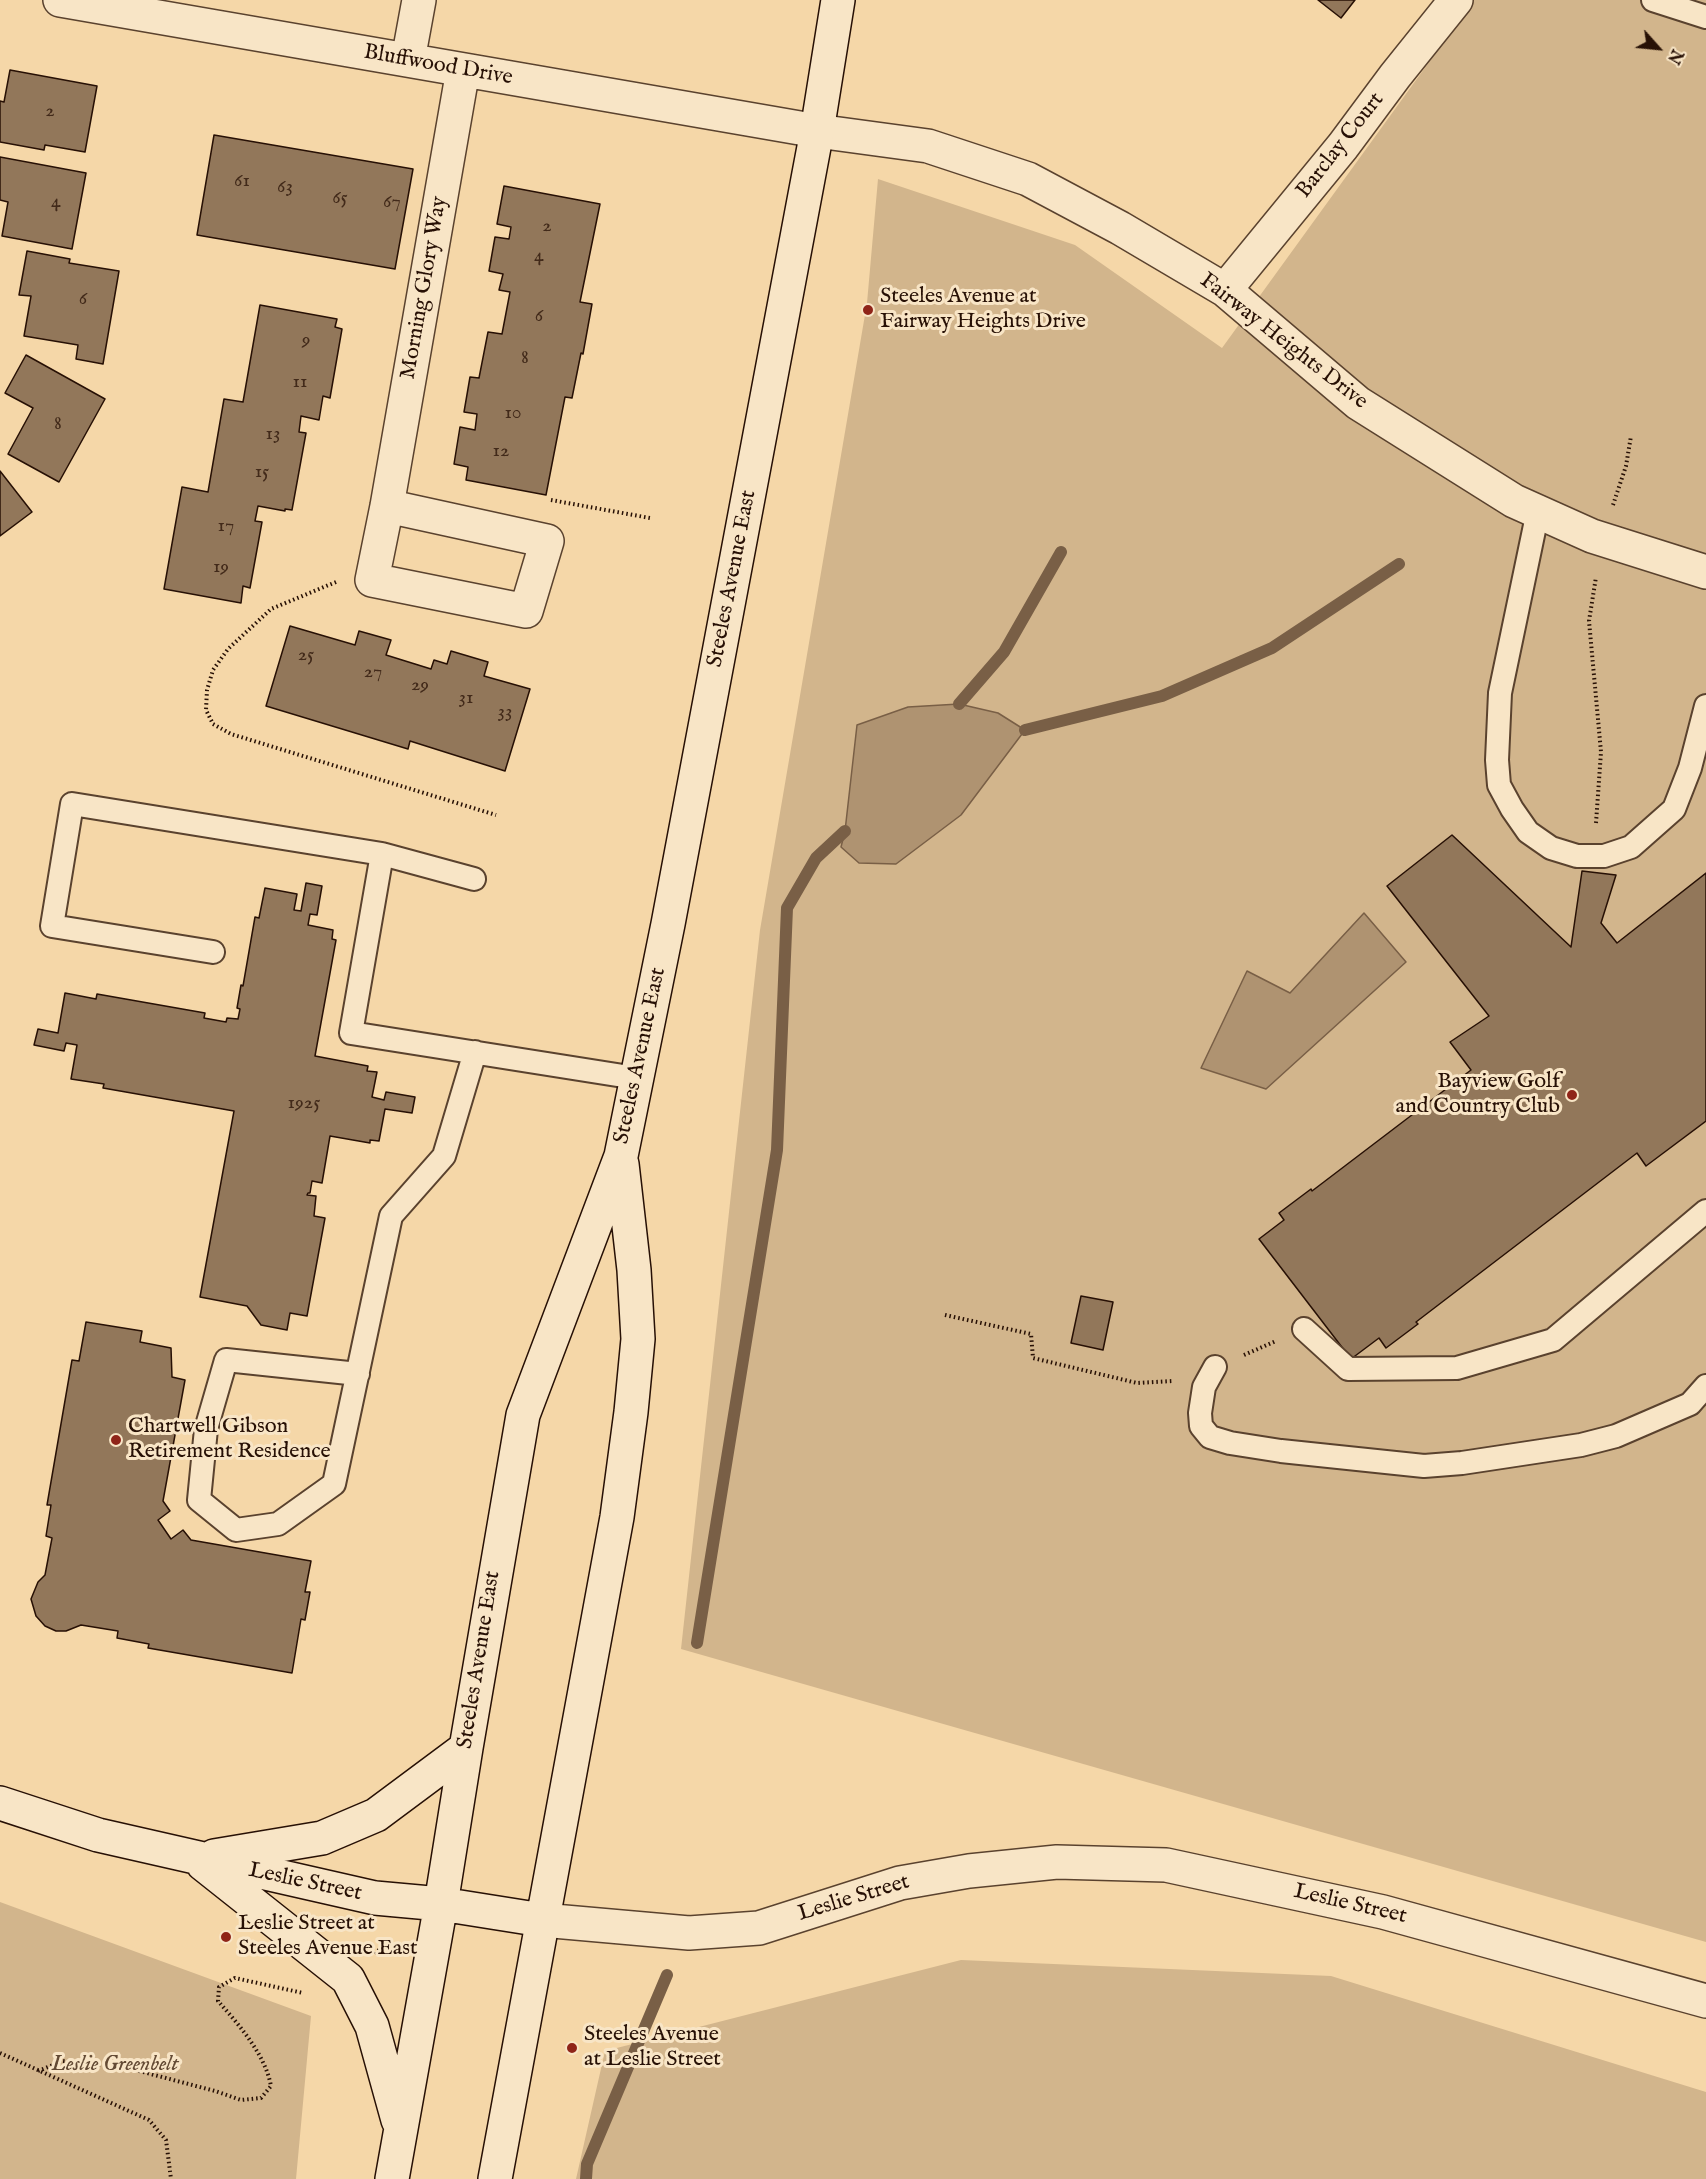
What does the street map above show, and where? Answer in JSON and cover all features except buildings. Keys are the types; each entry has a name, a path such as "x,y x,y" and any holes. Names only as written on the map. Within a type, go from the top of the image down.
{"main road":[{"name":"Bluffwood Drive","path":"60,0 817,131"},
{"path":"408,60 419,0"},
{"name":"Steeles Avenue East","path":"392,2179 441,1904 523,1414 621,1156 668,924 817,131 838,0"},
{"name":"Barclay Court","path":"1225,290 1343,146 1456,0"},
{"name":"Morning Glory Way","path":"387,506 547,541 526,611 372,580 463,70"},
{"name":"Fairway Heights Drive","path":"817,131 928,146 1028,179 1120,228 1225,290 1359,403 1514,501 1538,511 1606,526 1706,572"},
{"name":"Steeles Avenue East","path":"495,2179 617,1517 631,1412 638,1339 634,1270 621,1156"},
{"path":"197,1859 322,1838 375,1815 466,1748"},
{"name":"Leslie Street","path":"0,1803 98,1835 375,1898 441,1904 542,1920 689,1933 759,1928 900,1882 969,1871 1057,1862 1166,1865 1383,1912 1706,2001"},
{"path":"197,1859 348,1979 372,2026 400,2131"}],"lane":[{"path":"1653,0 1706,17"},
{"path":"1538,511 1500,693 1497,760 1499,785 1528,832 1551,848 1577,856 1604,856 1631,847 1674,810 1690,768 1706,706"},
{"path":"213,952 52,926 72,804 382,854 474,879"},
{"path":"382,854 351,1033 636,1078"},
{"path":"358,1374 226,1360 206,1429 199,1500 236,1530 278,1524 334,1484 358,1374 391,1216 444,1156 475,1052"},
{"path":"1305,1329 1348,1369 1457,1368 1553,1340 1706,1211"},
{"path":"1215,1367 1203,1387 1200,1413 1201,1426 1210,1437 1230,1443 1281,1451 1424,1466 1462,1463 1616,1436 1690,1404 1702,1394"}],"path":[{"path":"1593,856 1602,752 1590,621 1606,526 1626,466 1631,436"},
{"path":"549,500 651,518"},
{"path":"341,580 271,609 228,649 213,670 207,690 206,710 213,724 231,734 496,815"},
{"path":"945,1315 1031,1334 1034,1358 1137,1383 1185,1380 1305,1329"},
{"path":"371,1948 372,1956"},
{"path":"38,2071 63,2061 117,2067 216,2091 241,2100 261,2098 271,2086 268,2069 234,2019 218,2001 219,1987 235,1978 311,1993"},
{"path":"0,2053 148,2120 166,2140 171,2179"}],"green space":[{"name":"Bayview Golf and Country Club","path":"1474,0 1706,0 1706,1942 681,1649 760,930 867,303 878,179 1075,245 1222,348"},
{"name":"Leslie Greenbelt","path":"0,1902 311,2016 296,2179 0,2179"},
{"path":"961,1960 1331,1976 1706,2092 1706,2179 576,2179 605,2051"}],"shaded area":[{"path":"959,704 998,713 1025,730 961,815 896,864 859,863 841,847 845,831 857,725 908,707"},
{"path":"1364,913 1406,962 1266,1089 1201,1068 1247,971 1290,993"}],"waterway":[{"path":"959,704 1004,652 1061,552"},
{"path":"1025,730 1162,696 1272,648 1399,564"},
{"path":"697,1643 777,1150 787,908 816,858 845,831"},
{"path":"586,2179 587,2164 667,1975"}],"place":[{"name":"Steeles Avenue at Fairway Heights Drive","path":"868,310"},
{"name":"Bayview Golf and Country Club","path":"1572,1095"},
{"name":"Chartwell Gibson Retirement Residence","path":"116,1440"},
{"name":"Leslie Street at Steeles Avenue East","path":"226,1937"},
{"name":"Steeles Avenue at Leslie Street","path":"572,2048"}]}
